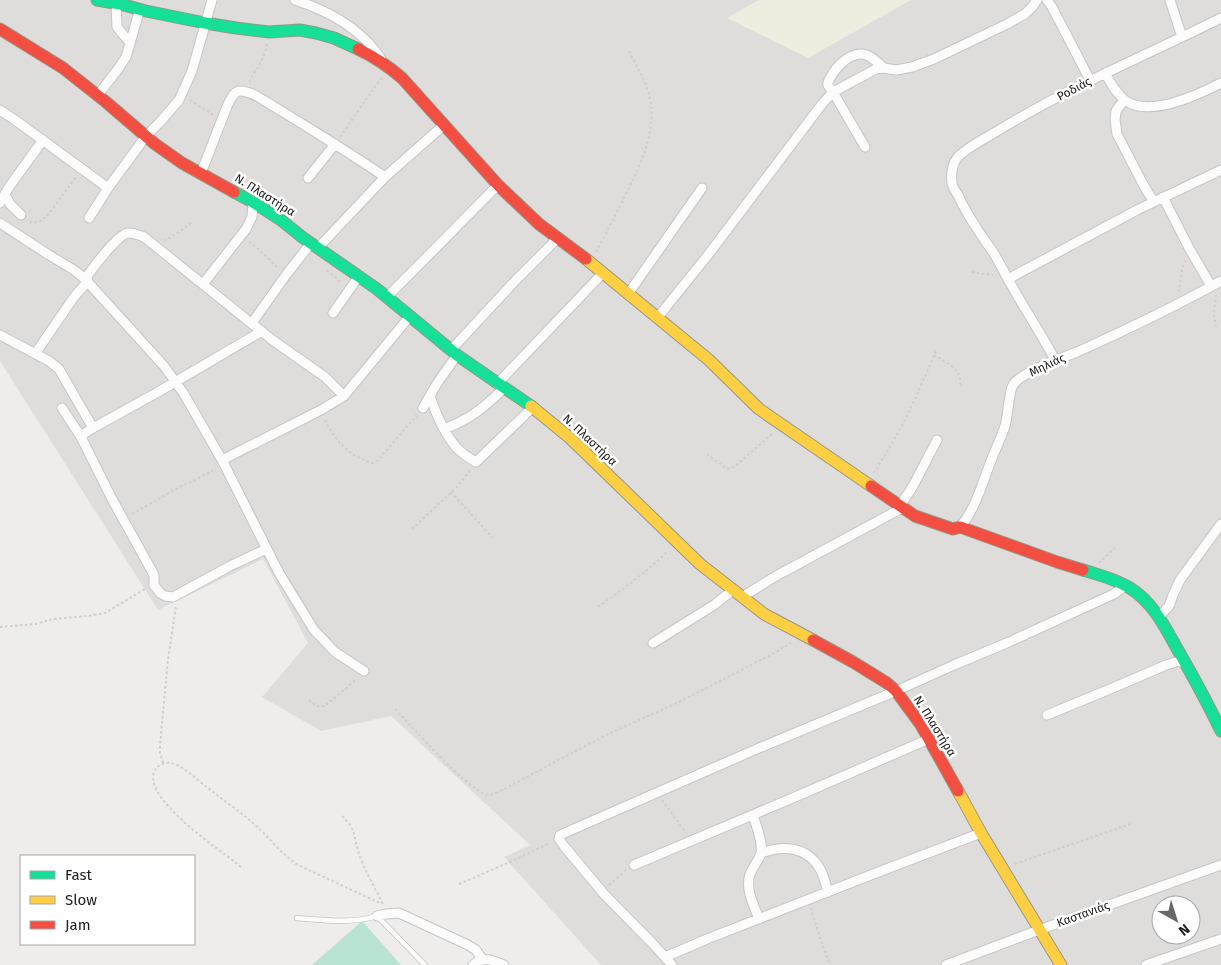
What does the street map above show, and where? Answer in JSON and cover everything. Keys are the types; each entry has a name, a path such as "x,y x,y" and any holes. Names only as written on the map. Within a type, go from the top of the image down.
{"street":[{"path":"98,0 135,5 206,23 236,28 269,32 300,30 316,33 334,38 373,56 387,65 402,78 498,185 539,224 658,317 709,360 759,409 782,426 915,516 953,529 960,527 1112,579 1142,597 1159,617 1211,710 1221,732"},
{"path":"89,218 108,188 146,136 169,112 182,94 192,71 212,0"},
{"path":"295,0 321,10 350,26 365,38 387,65"},
{"path":"658,317 833,92 876,69 896,70 912,67 934,59 1025,14 1037,0"},
{"path":"1047,0 1090,80"},
{"path":"1170,0 1182,37"},
{"path":"116,3 117,27 130,43"},
{"path":"98,95 126,57 130,43 135,5"},
{"name":"Ροδιάς","path":"1008,279 974,226 952,184 952,168 956,160 961,154 1020,118 1090,80 1221,18"},
{"name":"Ν. Πλαστήρα","path":"0,28 63,68 155,144 182,163 253,202 281,220 387,297 454,352 500,386 533,407 570,438 700,564 764,614 853,662 887,683 896,691 921,725 981,833 1061,965"},
{"path":"865,147 828,86 828,82 833,72 843,61 853,56 862,54 871,57 884,68"},
{"path":"1105,73 1115,91 1134,106 1148,107 1172,103 1208,90 1221,83"},
{"path":"201,174 232,96 236,92 244,92 264,101 385,177"},
{"path":"1124,100 1116,111 1117,134 1154,202"},
{"path":"0,110 108,188"},
{"path":"252,323 286,275 314,245 350,215 385,177 444,125"},
{"path":"20,215 3,199 43,140"},
{"path":"308,178 335,144"},
{"path":"1055,360 1045,339 1008,279 1137,210 1221,170"},
{"path":"387,297 498,185"},
{"path":"628,294 702,188"},
{"path":"1163,198 1189,248 1217,284"},
{"path":"202,284 246,229 252,217 253,202"},
{"path":"2,226 87,280 164,366 198,417 222,460 282,580 314,630 335,652 364,671"},
{"path":"35,354 105,253 121,237 128,234 144,236 262,331 325,377 344,396"},
{"path":"423,408 454,352 516,280 558,238"},
{"path":"444,429 476,414 488,404 500,386 604,273"},
{"path":"333,313 358,276"},
{"name":"Μηλιάς","path":"960,527 965,522 975,502 1005,426 1011,387 1016,381 1040,367 1076,352 1217,284"},
{"path":"222,460 321,410 344,396 410,316"},
{"path":"81,438 93,428 262,331"},
{"path":"0,335 49,361 59,370 93,428"},
{"path":"430,396 444,429 456,447 476,462 533,407"},
{"path":"62,408 81,438 154,575 154,585 160,593 173,597 266,549"},
{"path":"653,643 714,605 776,576 901,507 937,440"},
{"path":"1159,617 1169,606 1180,580 1221,524"},
{"path":"672,965 602,891 559,839 560,834 1018,638 1114,594 1126,586"},
{"path":"1047,715 1166,664 1179,661 1186,664"},
{"path":"634,865 929,739"},
{"path":"753,815 761,853 750,873 748,883 750,896 759,919"},
{"path":"665,958 707,939 981,833"},
{"path":"761,853 784,848 805,852 821,870 828,892"},
{"name":"Καστανιάς","path":"946,965 1221,864"},
{"path":"377,916 399,912 468,945 476,950 482,959"},
{"path":"1146,965 1221,939"},
{"path":"474,965 475,962 482,959 489,959 504,965"}],"lane":[{"path":"297,918 343,921 377,916 425,965"}],"path":[{"path":"244,92 266,51 269,32"},
{"path":"590,262 632,182 644,154 652,125 651,102 644,82 629,52"},
{"path":"335,144 387,65"},
{"path":"182,94 222,121"},
{"path":"20,215 32,223 40,221 47,216 82,169"},
{"path":"156,247 193,221"},
{"path":"241,237 255,246 286,275"},
{"path":"1178,304 1182,270 1189,248"},
{"path":"324,268 340,281 348,291"},
{"path":"972,272 1008,279"},
{"path":"1216,327 1214,314 1217,284"},
{"path":"866,483 891,446 936,351"},
{"path":"934,355 952,366 960,374 960,387"},
{"path":"321,410 338,442 351,453 373,464 423,408"},
{"path":"707,454 727,468 734,467 782,426"},
{"path":"124,520 133,513 215,469 222,460"},
{"path":"412,529 458,486 476,462"},
{"path":"451,492 492,537"},
{"path":"598,607 634,582 677,542"},
{"path":"1086,571 1098,564 1115,548"},
{"path":"0,627 36,624 53,619 105,613 154,585"},
{"path":"163,763 160,745 168,659 177,594"},
{"path":"396,709 458,775 473,787 489,795 504,789 606,735 679,702 776,652 801,635"},
{"path":"310,700 316,706 325,706 354,683 364,671"},
{"path":"241,867 200,837 161,798 154,786 153,775 163,763 176,764 189,773 254,824 288,859 298,866 383,905 359,854 353,828 342,816"},
{"path":"656,793 692,841"},
{"path":"1003,869 1130,824"},
{"path":"458,884 559,839"},
{"path":"602,891 626,869 634,865"},
{"path":"810,899 814,920 830,965"}],"shaded area":[{"path":"0,0 1221,0 1221,965 601,965 504,857 530,845 391,716 321,731 262,697 308,643 263,559 158,610 0,361"},
{"path":"759,0 911,0 808,58 727,18"}],"green space":[{"path":"362,921 401,965 312,965"}],"traffic: fast":[{"path":"97,0 236,28 269,32 300,30 316,33 334,38 358,49"},
{"path":"234,192 281,220 302,237 377,289 457,355 531,406"},
{"path":"1083,570 1125,585 1138,594 1153,609 1190,672 1221,731"}],"traffic: slow":[{"path":"586,259 709,360 759,409 871,486"},
{"path":"531,406 570,438 700,564 764,614 813,640"},
{"path":"958,791 981,833 1061,965"}],"traffic: jam":[{"path":"0,29 63,68 155,144 182,163 234,192"},
{"path":"358,49 381,62 402,78 498,185 539,224 586,259"},
{"path":"871,486 915,516 953,529 960,527 1083,570"},
{"path":"813,640 853,662 887,683 896,691 921,725 958,791"}]}
